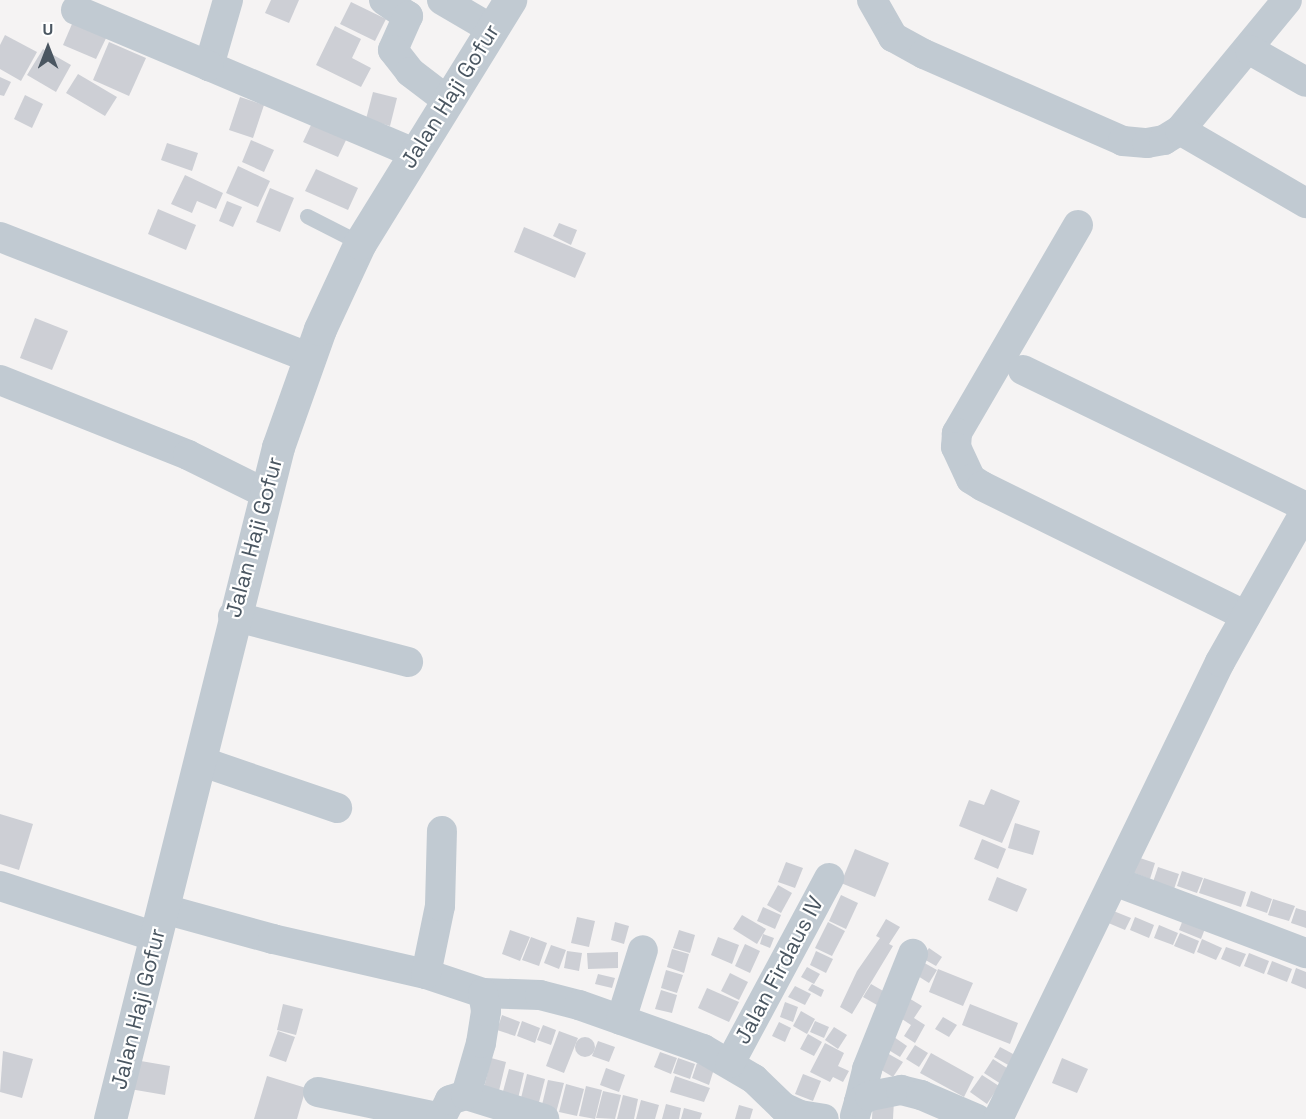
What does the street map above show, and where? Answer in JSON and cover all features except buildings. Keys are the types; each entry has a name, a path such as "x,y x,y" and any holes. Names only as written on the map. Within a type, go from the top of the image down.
{"street":[{"path":"209,66 226,19 228,0"},
{"path":"442,0 493,30"},
{"name":"Jalan Haji Gofur","path":"110,1119 265,493 310,358 360,243 510,0"},
{"path":"872,0 892,37 1123,141 1164,140 1180,130 1250,50 1287,0"},
{"path":"403,5 393,50 410,72 448,101"},
{"path":"76,9 414,153"},
{"path":"1250,50 1306,82"},
{"path":"1180,130 1306,203"},
{"path":"1078,225 957,433 956,447 971,478 982,486 1246,616"},
{"path":"0,237 310,358"},
{"path":"998,1119 1246,616 1306,509 1023,370"},
{"path":"0,380 188,455 265,493"},
{"path":"233,616 408,662"},
{"path":"200,761 337,808"},
{"path":"426,974 440,906 442,831"},
{"name":"Jalan Firdaus IV","path":"730,1062 829,878"},
{"path":"1114,881 1306,953"},
{"path":"0,886 160,923 273,939 426,974 483,993 540,995 621,1020 730,1062 783,1107 800,1115 824,1119"},
{"path":"621,1020 643,950"},
{"path":"857,1111 870,1059 913,954"},
{"path":"466,1095 481,1042 486,1011 483,993"},
{"path":"857,1111 890,1091 910,1092 976,1119"},
{"path":"318,1092 440,1118 450,1100 466,1095 544,1119"}],"lane":[{"path":"307,216 360,243"}]}
